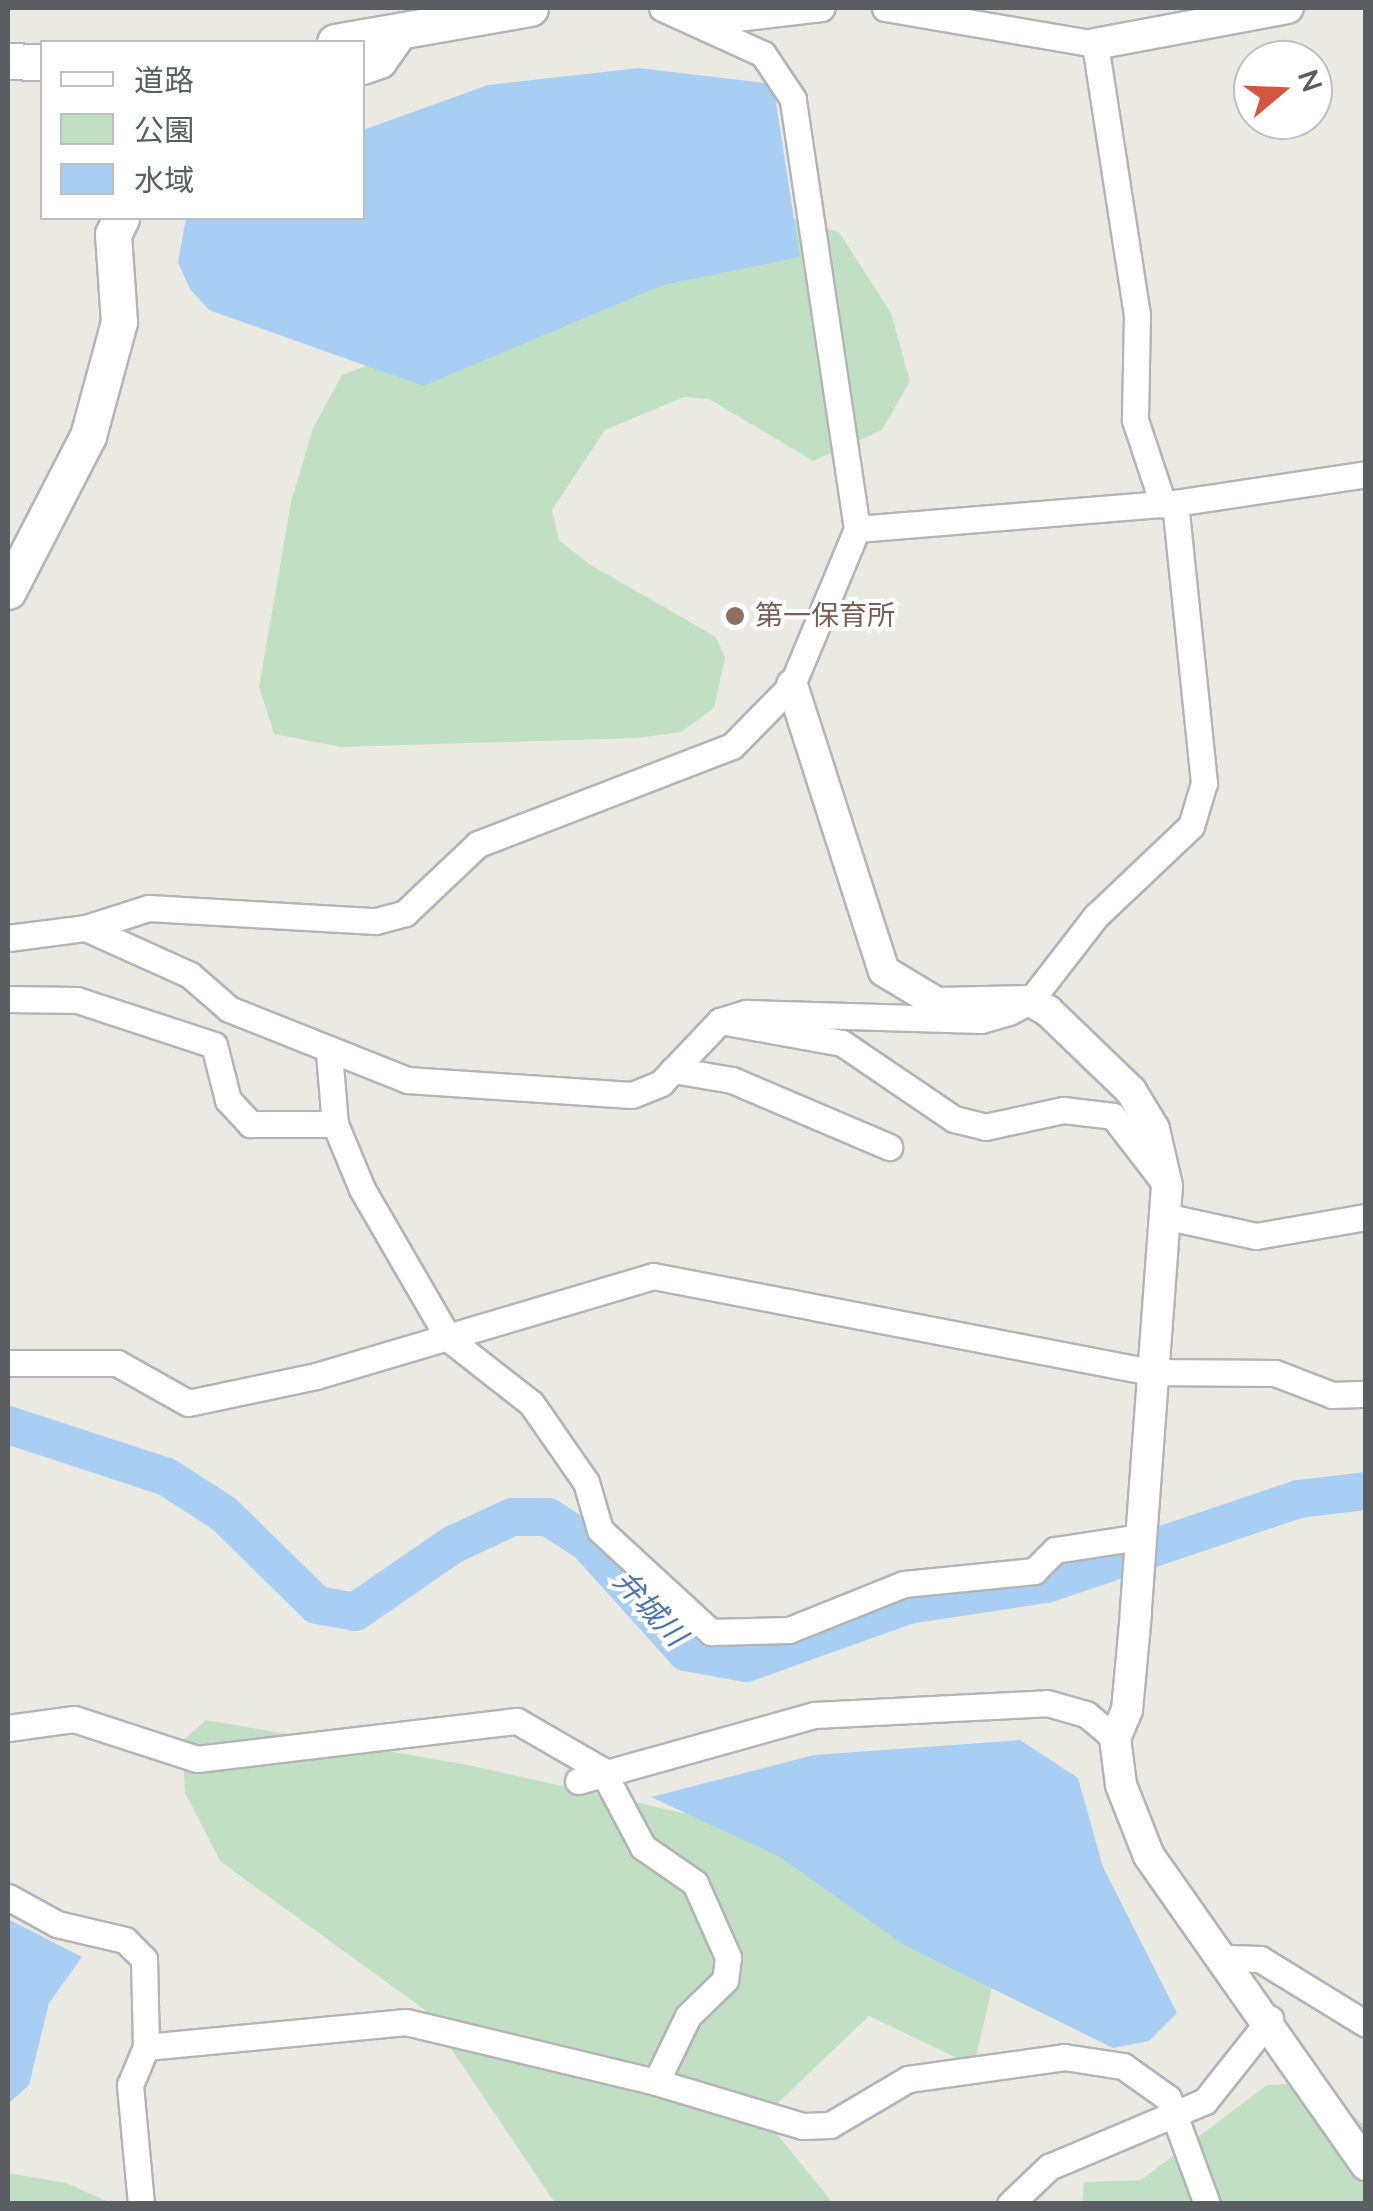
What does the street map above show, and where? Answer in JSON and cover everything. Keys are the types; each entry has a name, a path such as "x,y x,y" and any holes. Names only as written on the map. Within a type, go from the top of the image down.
{"main road":[{"path":"351,40 517,9"},
{"path":"365,65 379,60 398,34"},
{"path":"8,61 40,62"},
{"path":"8,591 88,436 119,322 113,234 120,220"}],"street":[{"path":"8,938 86,928 148,908 376,921 405,914 478,844 732,746 792,685 857,529 788,80 763,54 662,8"},
{"path":"675,8 736,18 821,8"},
{"path":"885,8 1095,44 1288,8"},
{"path":"86,928 328,1053 407,1080 632,1095 673,1070 720,1021 747,1013 981,1020 1030,1001 1096,916 1191,826 1204,783 1169,503 1135,420 1137,314 1095,44"},
{"path":"857,529 1169,503 1366,474"},
{"path":"792,685 884,971 937,1003 1030,1001 1132,1092 1154,1129 1165,1201 1127,1710 1115,1738 1121,1785 1149,1856 1228,1958 1366,2165"},
{"path":"8,1000 77,1000 214,1045 228,1100 250,1124 335,1124"},
{"path":"720,1021 842,1043 954,1120 985,1127 1063,1110 1112,1116 1165,1201 1256,1236 1366,1218"},
{"path":"328,1053 335,1124 449,1340 532,1403 586,1482 600,1530 711,1632 788,1630 904,1584 1034,1571 1055,1550 1140,1537"},
{"path":"673,1070 732,1080 889,1147"},
{"path":"8,1362 116,1363 188,1403 449,1340 653,1276 1151,1372 1275,1373 1332,1395 1366,1394"},
{"path":"578,1781 602,1770 814,1715 1047,1702 1086,1714 1115,1738"},
{"path":"8,1728 74,1719 197,1759 517,1721 565,1740 602,1770 643,1847 695,1883 728,1958 725,1980 688,2016 656,2082"},
{"path":"8,1897 57,1924 125,1940 144,1959 146,2046 130,2086 141,2204"},
{"path":"1228,1958 1260,1960 1366,2024"},
{"path":"1010,2204 1049,2167 1177,2118 1204,2101 1270,2020"},
{"path":"146,2046 406,2022 656,2082 803,2126 830,2126 908,2079 1064,2057 1123,2066 1168,2098 1206,2204"}],"green space":[{"path":"783,215 839,232 891,313 910,381 882,430 813,461 709,399 684,397 605,430 552,510 559,540 589,564 716,637 725,658 714,708 681,732 637,738 341,747 274,734 259,687 291,502 313,428 342,375"},
{"path":"206,1720 468,1765 921,1866 993,1983 974,2066 869,2016 763,2117 833,2203 555,2203 425,2010 221,1862 185,1793 182,1741"},
{"path":"1315,2083 1365,2126 1365,2203 1082,2204 1084,2182 1141,2180 1267,2085"},
{"path":"8,2173 66,2183 111,2203 8,2203"}],"water":[{"path":"639,68 773,84 800,257 663,285 423,386 209,310 190,289 178,262 186,220 365,220 365,129 488,85"},
{"path":"1020,1740 1078,1778 1103,1867 1177,2013 1149,2041 1113,2048 904,1945 780,1857 651,1797 814,1755"},
{"path":"8,1919 82,1957 49,2003 29,2085 8,2104"}],"waterway":[{"name":"弁城川","path":"8,1425 167,1477 224,1514 317,1605 355,1612 452,1545 512,1517 548,1517 588,1543 686,1652 746,1663 908,1605 1046,1584 1298,1499 1366,1491"}],"place":[{"name":"第一保育所","path":"735,616"}]}
